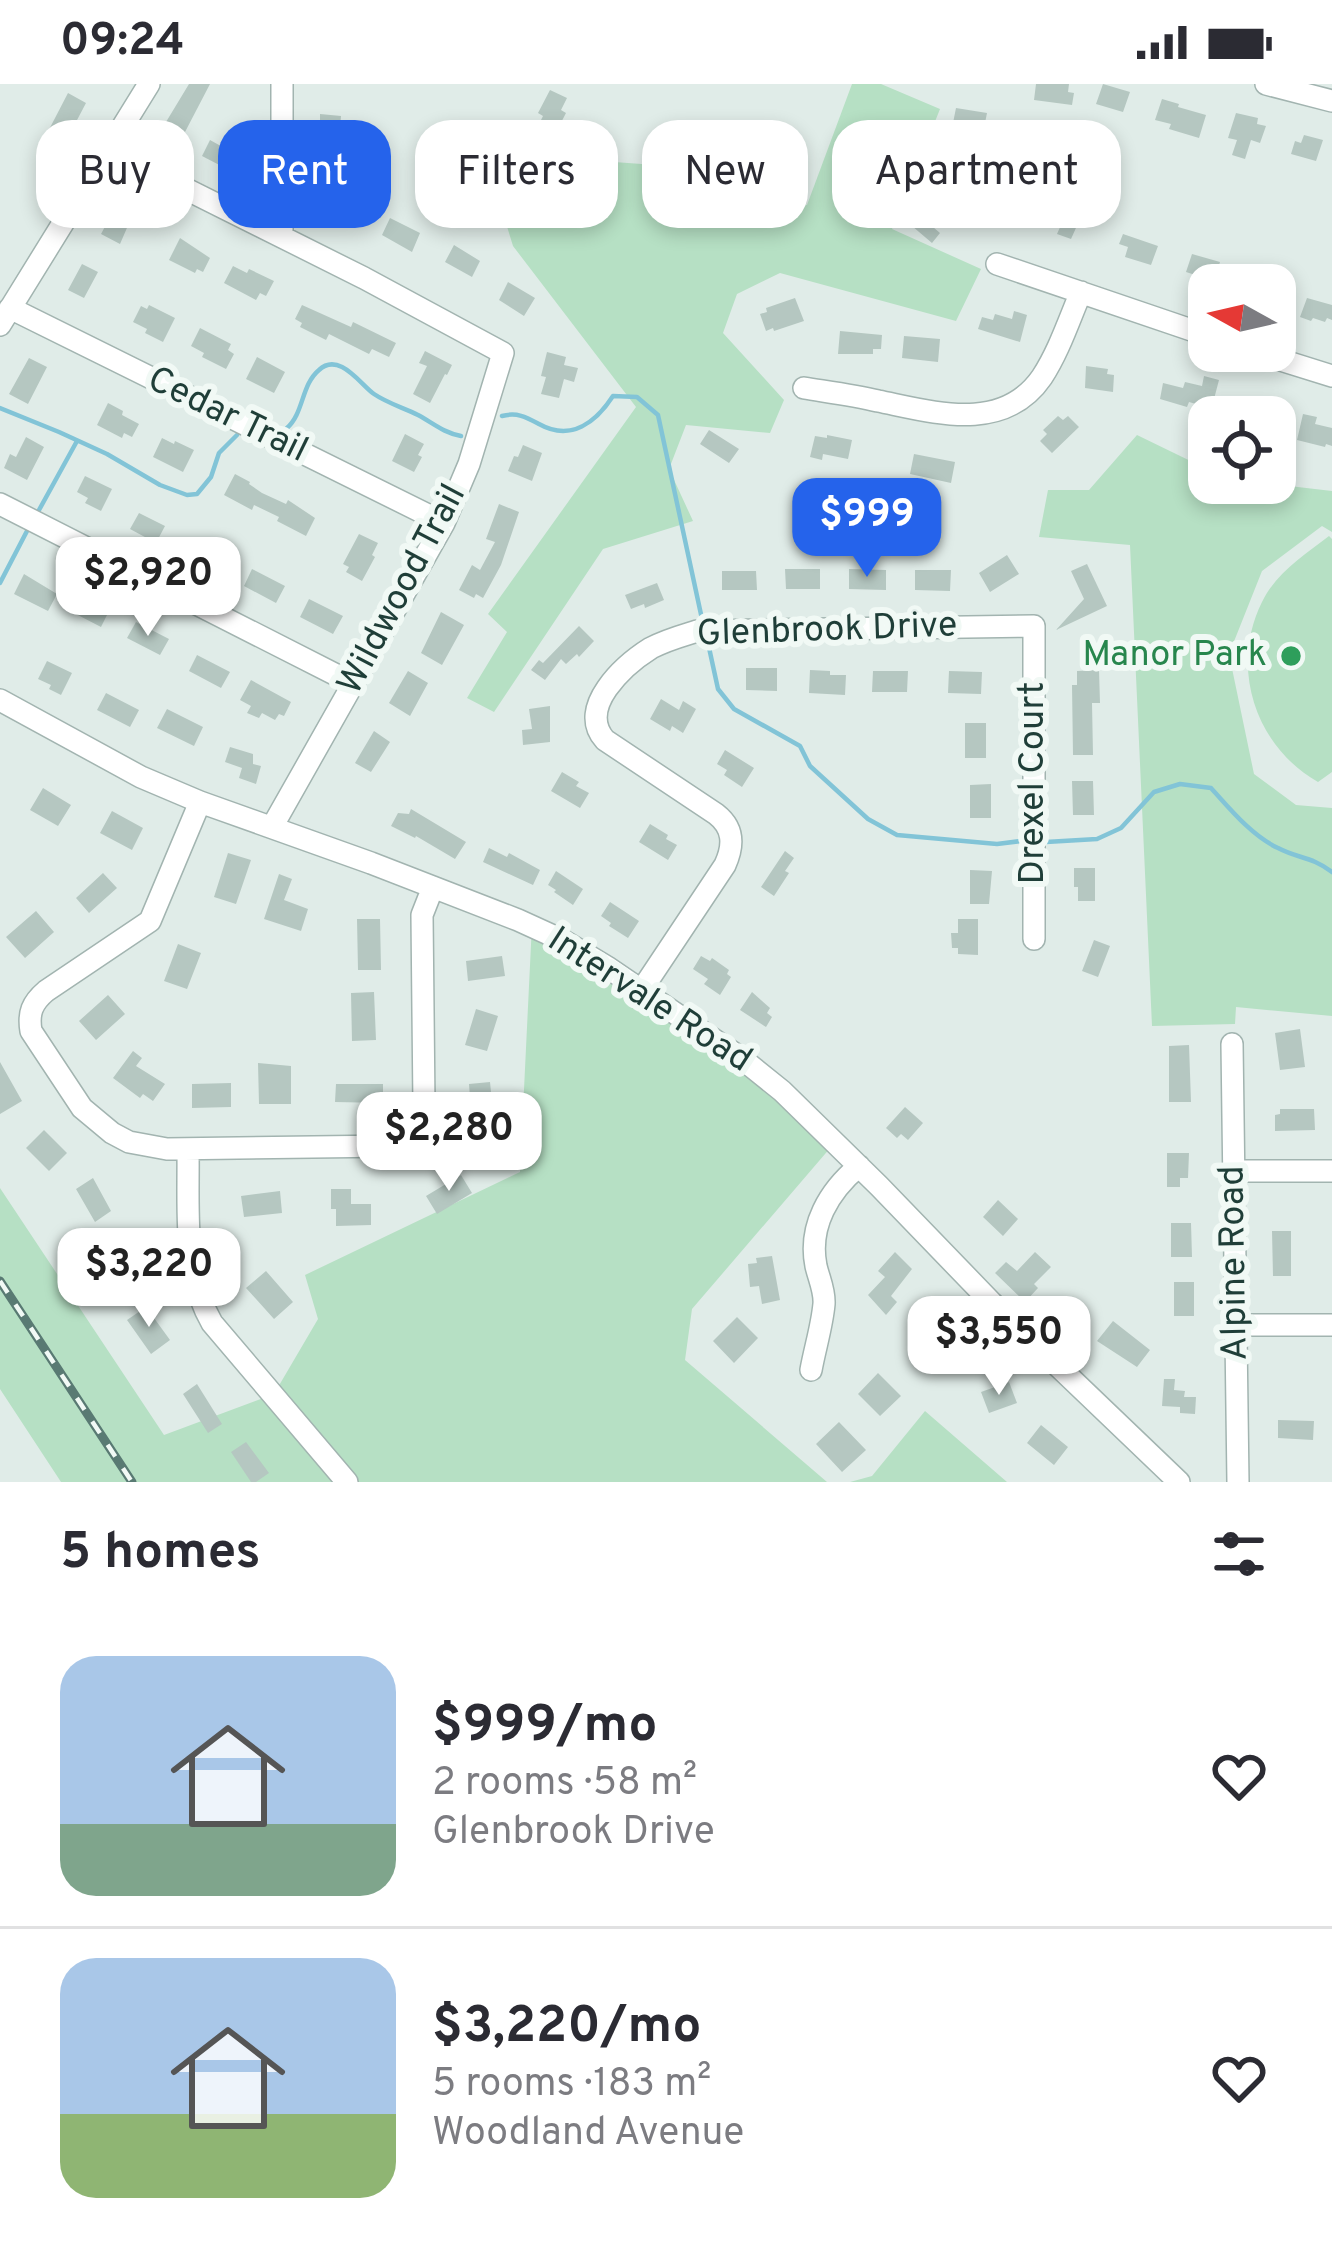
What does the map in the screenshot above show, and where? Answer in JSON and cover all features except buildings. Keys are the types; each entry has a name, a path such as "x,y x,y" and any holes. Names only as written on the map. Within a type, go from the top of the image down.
{"street":[{"path":"126,120 148,84"},
{"path":"282,84 282,236"},
{"path":"1266,84 1332,101"},
{"name":"Wildwood Trail","path":"194,193 503,353 469,464 444,523 272,827"},
{"path":"5,317 60,228"},
{"path":"997,264 1188,329"},
{"path":"804,388 959,416 988,413 1023,397 1037,383 1081,292"},
{"name":"Cedar Trail","path":"5,317 444,523"},
{"path":"1296,366 1332,376"},
{"path":"0,504 354,684"},
{"name":"Drexel Court","path":"1034,626 1034,939"},
{"name":"Glenbrook Drive","path":"641,991 725,865 732,837 724,820 599,733 596,714 603,695 635,659 671,639 716,629 1034,626"},
{"name":"Intervale Road","path":"0,700 141,777 564,940 641,991 742,1058 782,1091 992,1303 1179,1482"},
{"path":"200,802 150,921 46,991 36,1000 29,1018 31,1031 82,1108 129,1142 188,1150 392,1146 417,1133 424,1106 422,915 433,887"},
{"name":"Alpine Road","path":"1232,1045 1238,1482"},
{"path":"188,1150 191,1269 202,1306 346,1482"},
{"path":"811,1370 824,1307 814,1245 817,1226 828,1198 859,1166"},
{"path":"1234,1171 1332,1172"},
{"path":"1236,1325 1332,1325"}],"green space":[{"path":"852,84 881,84 940,109 936,120 839,120"},
{"path":"832,138 832,228 892,228 981,269 956,321 780,273 737,294 723,333 784,400 770,433 686,425 669,469 693,521 603,549 494,712 467,698 507,632 488,614 636,407 513,246 507,228 618,228 618,162 642,164 642,228 808,228 808,202"},
{"path":"1137,435 1188,460 1188,504 1296,504 1296,487 1332,491 1332,532 1322,526 1262,571 1229,654 1254,774 1296,805 1332,808 1332,1016 1236,1007 1235,1024 1152,1026 1130,545 1039,537 1048,490 1089,490"},
{"name":"Manor Park","path":"1329,536 1332,772 1318,782 1296,767 1264,727 1254,704 1248,653 1252,627 1268,592 1291,565"},
{"path":"532,924 837,1140 692,1309 685,1360 827,1482 61,1482 0,1389 0,1188 164,1435 274,1394 318,1319 305,1275 520,1172"},
{"path":"925,1411 1007,1482 850,1482 872,1476"}],"waterway":[{"path":"287,428 313,376 334,364 379,397 461,436"},
{"path":"502,416 517,415 551,429 572,430 591,421 613,396 637,397 658,415 702,619"},
{"path":"0,408 187,495 197,494 211,477 219,453 237,435"},
{"path":"39,510 77,441"},
{"path":"0,583 27,531"},
{"path":"708,643 718,689 734,709 800,746 810,766 868,819 897,835 997,844 1021,841"},
{"path":"1046,842 1097,839 1121,828 1154,792 1180,784 1211,788 1259,837 1332,872"}],"railway":[{"path":"0,1281 132,1482"}],"place":[{"name":"Manor Park","path":"1291,656"}]}
